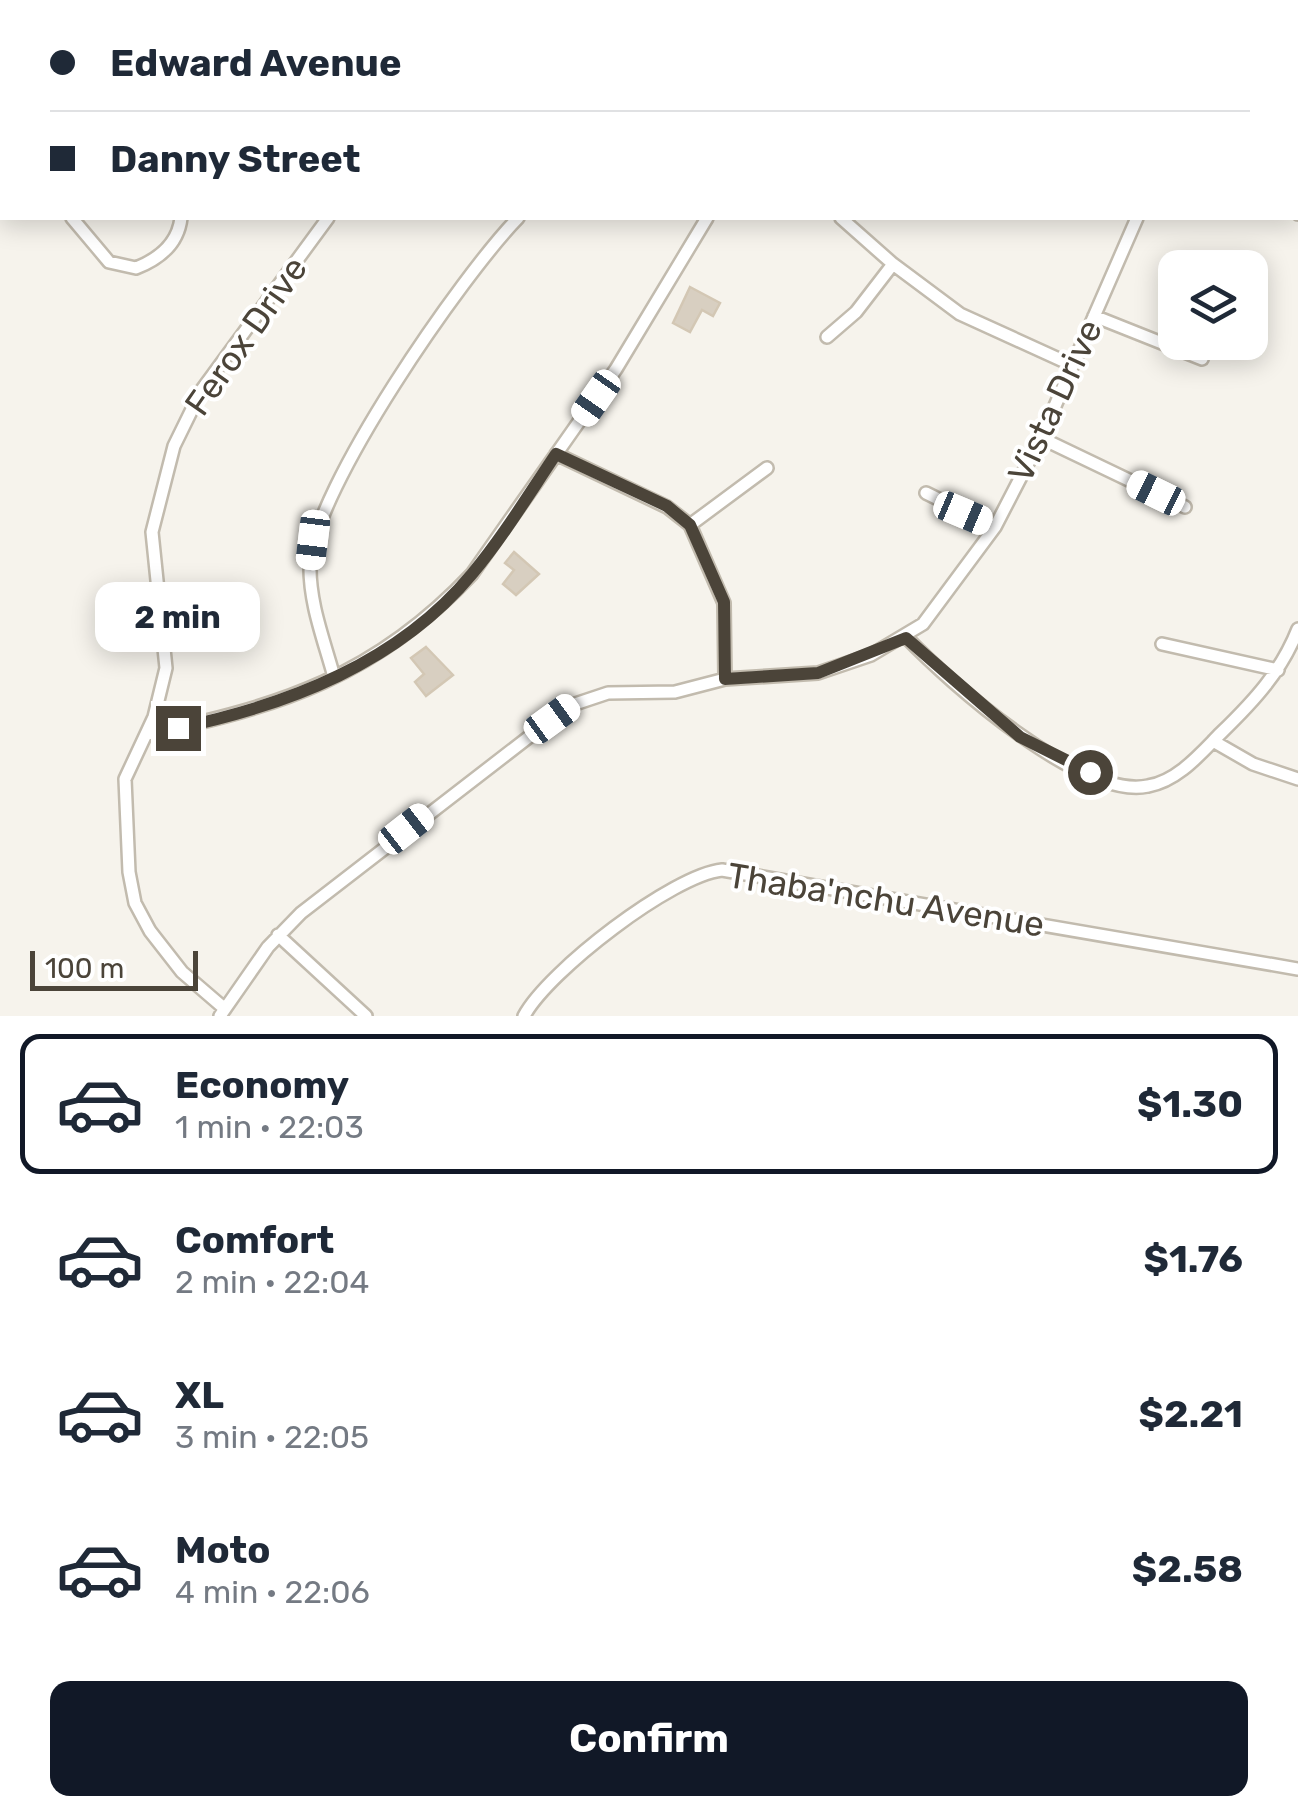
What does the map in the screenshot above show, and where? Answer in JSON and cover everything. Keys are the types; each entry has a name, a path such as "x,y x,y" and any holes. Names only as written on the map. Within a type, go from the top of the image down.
{"street":[{"path":"74,220 108,262 136,268 164,252 179,231 181,220"},
{"name":"Ferox Drive","path":"223,1013 182,972 135,903 124,785 164,684 167,650 152,532 174,446 220,360 284,282 327,220"},
{"path":"334,677 312,590 310,564 320,520 376,416 517,220"},
{"path":"147,734 244,712 334,677 386,651 446,602 472,574 638,336 706,220"},
{"path":"843,220 893,264 960,314 1072,365"},
{"name":"Vista Drive","path":"223,1013 278,935 370,857 569,706 608,693 675,692 725,679 818,673 906,638 938,607 996,527 1040,438 1136,220"},
{"path":"827,337 856,312 893,264"},
{"path":"1094,316 1158,341"},
{"path":"1040,438 1185,507"},
{"path":"556,454 667,506 690,525 724,602 725,679"},
{"path":"690,525 767,468"},
{"path":"926,493 996,527"},
{"path":"906,638 1020,737 1121,784 1140,788 1164,781 1213,741 1264,691 1298,629"},
{"path":"1162,644 1278,670"},
{"path":"1213,741 1254,764 1298,779"},
{"name":"Thaba'nchu Avenue","path":"524,1016 571,958 695,879 722,870 1298,969"},
{"path":"278,935 366,1016"}],"building":[{"path":"690,287 720,303 713,316 702,310 690,332 673,323"},
{"path":"514,552 539,574 516,595 503,584 514,570 505,563"},
{"path":"426,647 453,675 426,696 415,682 424,674 411,658"}],"route":[{"path":"178,728 291,696 370,660 402,639 472,574 556,454 667,506 690,525 724,602 725,679 818,673 906,638 1002,724 1040,749 1090,772"}]}
